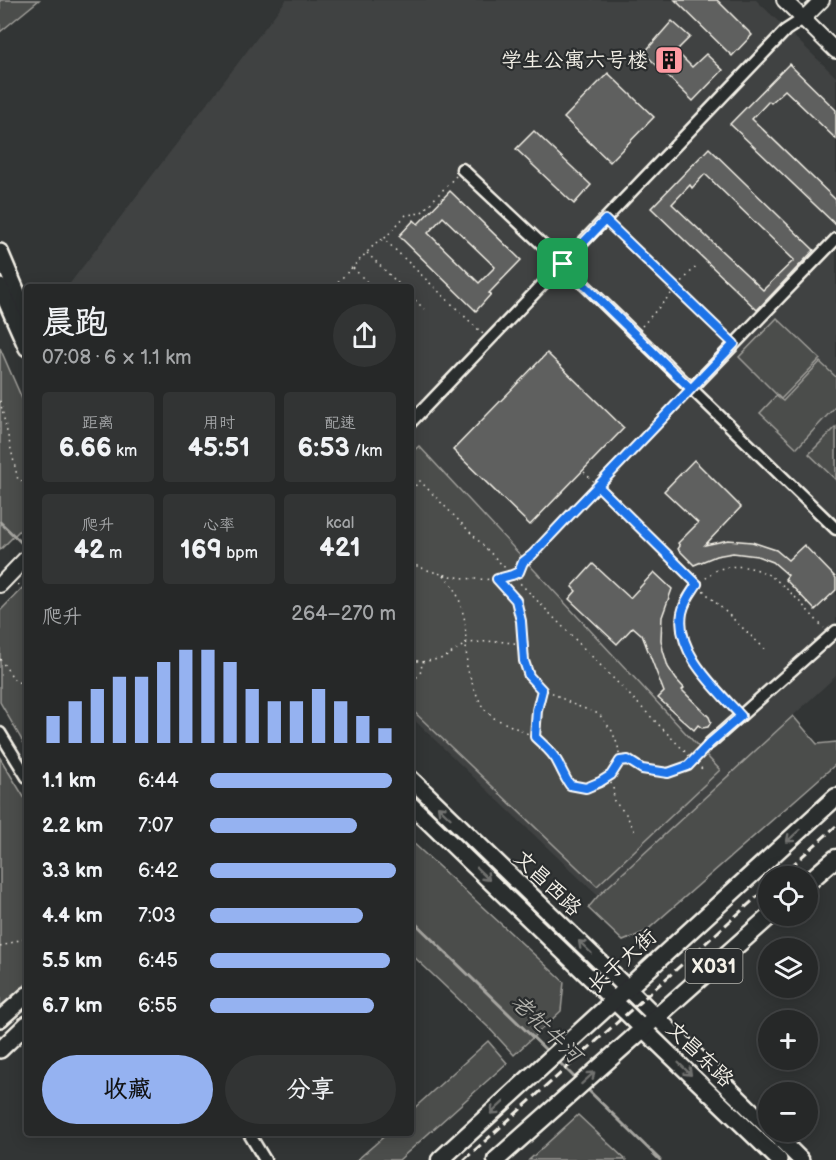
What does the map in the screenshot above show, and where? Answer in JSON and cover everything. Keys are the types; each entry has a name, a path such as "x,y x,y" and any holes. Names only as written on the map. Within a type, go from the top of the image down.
{"main road":[{"path":"0,252 24,309"},
{"path":"0,287 24,341"},
{"name":"文昌西路","path":"414,782 656,1017"},
{"name":"长于大街","path":"440,1160 836,796"},
{"name":"文昌西路","path":"414,808 643,1029"},
{"path":"818,874 836,858"},
{"name":"X031","path":"496,1160 759,926"},
{"path":"0,1019 24,998"},
{"name":"文昌东路","path":"656,1017 758,1117"},
{"path":"0,1050 24,1027"},
{"name":"文昌东路","path":"643,1029 779,1160"},
{"path":"783,1142 801,1160"}],"street":[{"path":"784,0 836,51"},
{"path":"414,419 786,30 803,19 822,0"},
{"path":"462,169 836,529"},
{"path":"691,389 836,239"},
{"path":"0,585 24,560"},
{"path":"710,743 833,633"},
{"path":"0,733 24,772"},
{"path":"250,1136 265,1160"}],"path":[{"path":"336,284 406,215 421,213 462,169"},
{"path":"605,220 734,344"},
{"path":"384,239 490,341"},
{"path":"367,252 399,284"},
{"path":"634,333 698,264"},
{"path":"352,268 369,284"},
{"path":"414,299 424,309"},
{"path":"414,564 444,575 497,579 519,572 523,562 691,389"},
{"path":"0,401 18,480 24,481"},
{"path":"584,472 765,649"},
{"path":"414,487 420,481 705,772"},
{"path":"741,716 691,658 684,639 681,625 682,611 688,596 697,584 717,570 732,567 748,567 763,572 779,582 833,633"},
{"path":"444,575 455,589 460,602 465,621 467,668 483,708 494,718 535,737 548,749 570,785 586,788 607,778 620,761 618,746 612,731 599,714 542,690 529,676 524,661 521,621 516,600 497,579"},
{"path":"414,660 421,662 444,658 467,643 495,641 522,644"},
{"path":"0,659 16,682 24,683"},
{"path":"414,679 422,670 421,662"},
{"path":"535,737 537,710 542,690"},
{"path":"620,761 628,760 642,769 668,773 688,766 710,743"},
{"path":"607,778 613,786 614,801 626,814 636,834"},
{"path":"0,947 24,938"}],"shaded area":[{"path":"0,0 39,0 0,32"},
{"path":"286,0 756,0 836,77 836,676 598,896 414,720 414,284 70,284"},
{"path":"777,318 820,359 781,399 739,357"},
{"path":"0,348 24,403 24,526 0,550"},
{"path":"820,362 836,377 836,406 797,448 760,413 776,396 783,401"},
{"path":"836,427 836,480 809,454"},
{"path":"419,446 720,770 597,886 414,712 414,450"},
{"path":"24,586 24,744 0,702 0,611"},
{"path":"793,716 817,744 836,742 836,764 645,932 623,941 588,908 598,896"},
{"path":"0,758 24,797 24,986 0,1008"},
{"path":"414,844 564,982 561,1011 514,1055 414,957"},
{"path":"488,1041 507,1063 399,1160 357,1160 385,1136 414,1136 414,1108"},
{"path":"578,1115 626,1160 529,1160"}],"building":[{"path":"675,0 717,0 752,35 732,56"},
{"name":"学生公寓六号楼","path":"672,21 690,37 676,51 692,67 706,54 723,70 693,101 644,53"},
{"path":"789,64 836,110 836,139 785,90 771,103 769,101 752,119 836,200 836,225 730,124"},
{"path":"608,73 654,117 610,162 564,118"},
{"path":"534,131 591,185 574,204 516,149"},
{"path":"709,148 814,250 757,310 651,208","holes":["705,174 794,260 763,290 672,204 690,185 692,188"]},
{"path":"450,191 521,260 489,293 491,294 476,311 399,236 414,220 418,224","holes":["443,217 495,267 479,283 428,233"]},
{"path":"547,353 624,428 530,525 453,450"},
{"path":"694,460 741,507 705,545 728,540 752,542 776,550 788,560 804,545 836,578 836,590 815,610 785,579 788,575 773,562 757,556 733,553 716,556 694,565 678,549 680,546 678,543 698,523 664,491"},
{"path":"593,564 630,598 654,572 672,589 662,617 663,650 668,667 684,688 682,690 709,717 711,722 708,727 702,728 698,725 694,730 658,698 664,692 642,635 633,627 617,644 569,599 576,591 572,587"}],"waterway":[{"name":"老牤牛河","path":"0,522 24,545"},
{"name":"老牤牛河","path":"414,922 548,1052"},
{"name":"老牤牛河","path":"557,1060 578,1081"},
{"name":"老牤牛河","path":"585,1087 660,1160"}],"railway":[{"path":"791,866 836,826"},
{"path":"464,1160 758,896"}],"place":[{"name":"学生公寓六号楼","path":"669,60"}],"route":[{"path":"563,264 605,220 734,344 598,486 697,584 688,596 682,611 681,625 684,639 691,658 741,716 688,766 668,773 642,769 628,760 620,761 611,775 586,788 570,785 548,749 535,737 537,710 542,690 529,676 524,661 521,621 516,600 497,579 519,572 523,562 532,555 565,520 691,389 563,264"}]}
